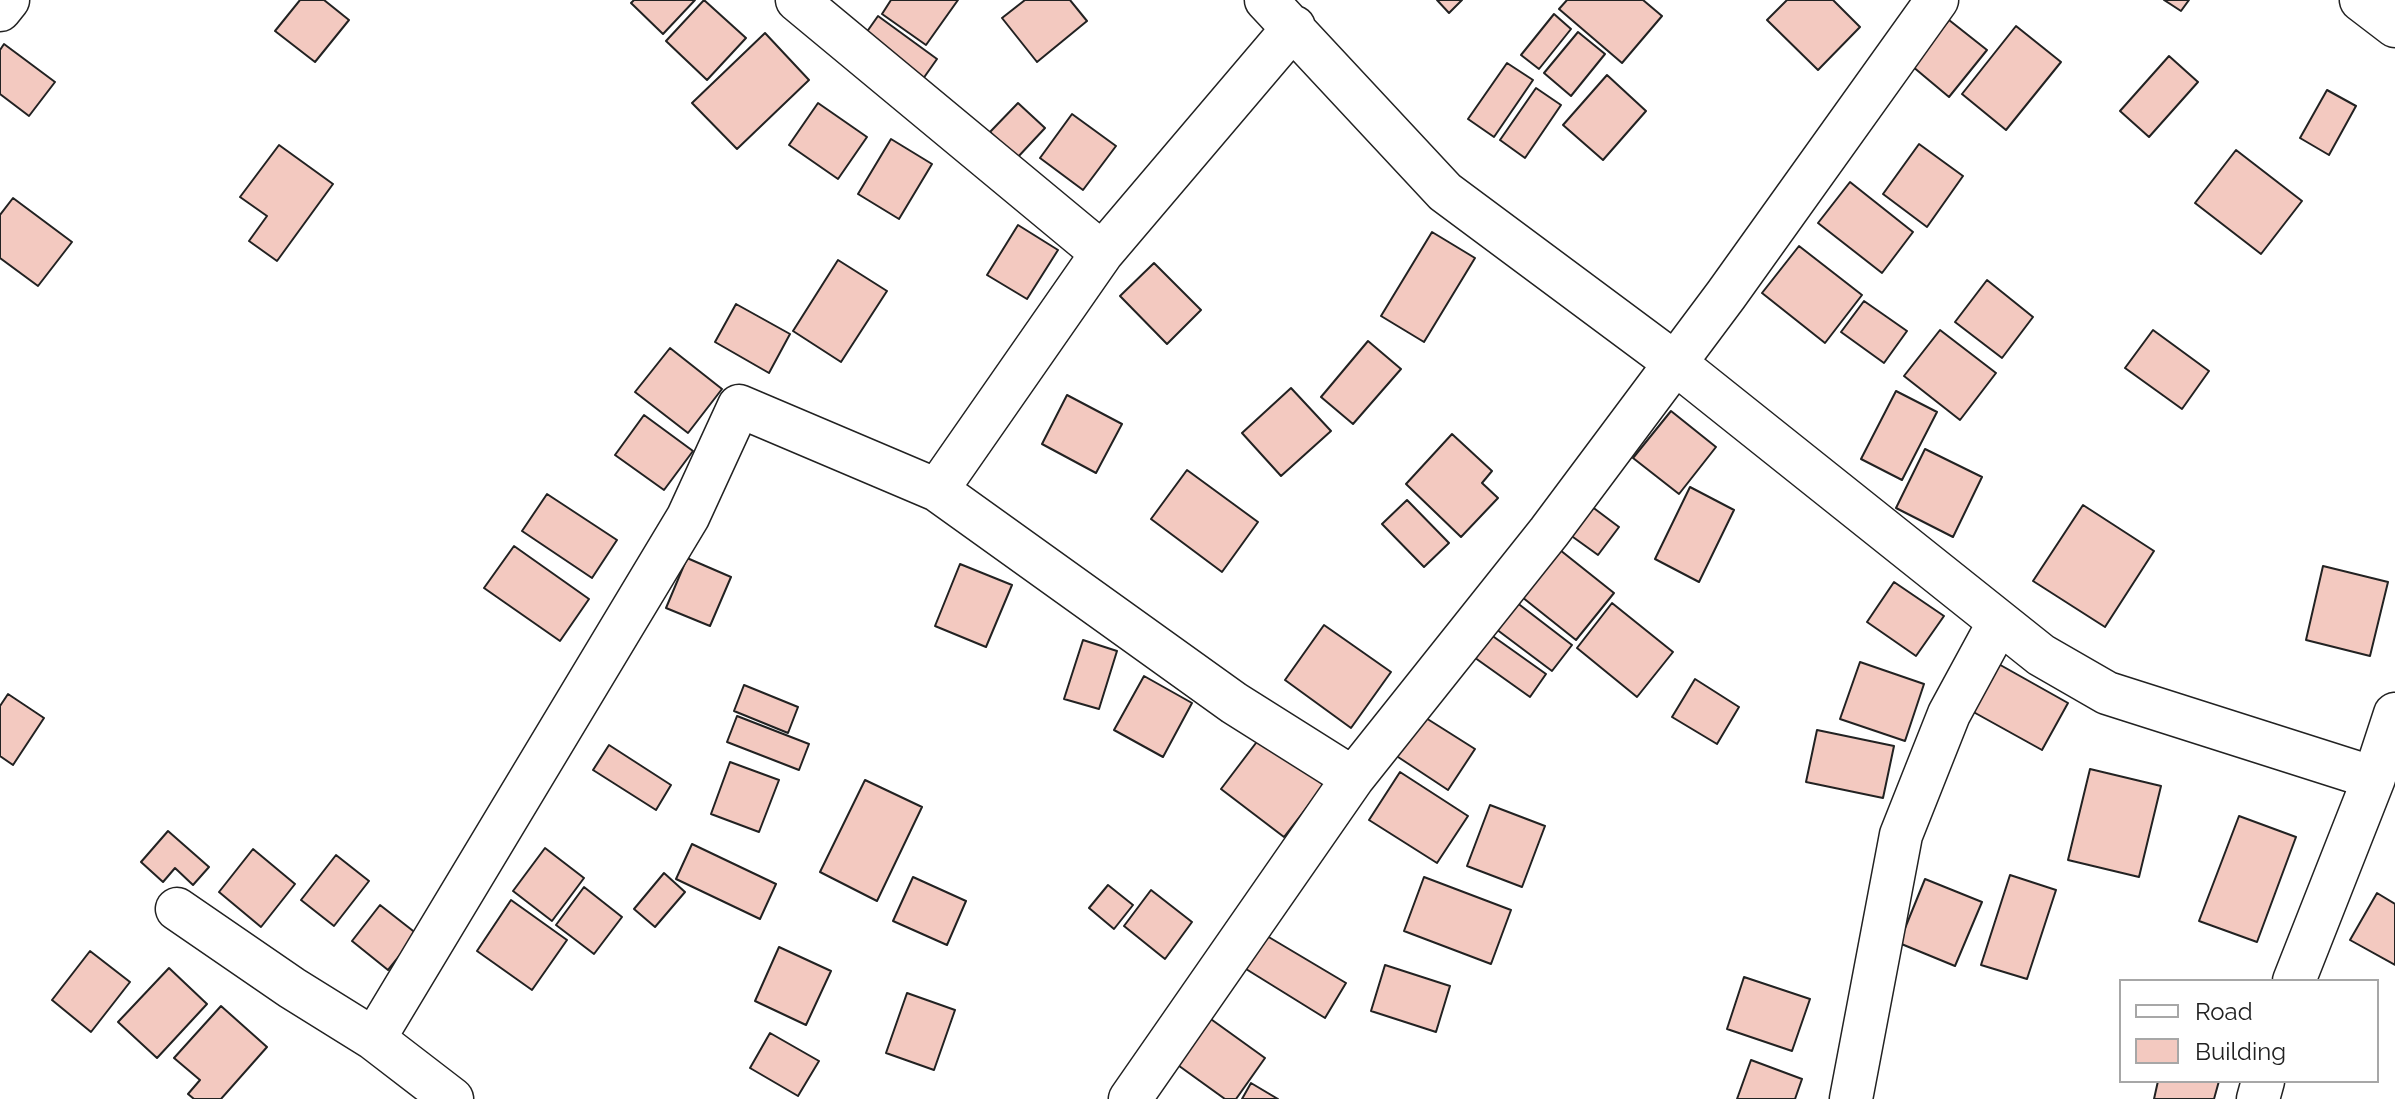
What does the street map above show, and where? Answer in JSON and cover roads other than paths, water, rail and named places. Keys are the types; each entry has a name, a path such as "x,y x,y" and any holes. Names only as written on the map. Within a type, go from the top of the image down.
{"street":[{"path":"0,10 8,0"},
{"path":"797,0 1102,253"},
{"path":"1130,1099 1353,778 1549,532 1937,0"},
{"path":"2361,0 2395,26"},
{"path":"937,490 1102,253 1280,14 1445,192 1675,363 2041,655 2107,693 2374,778"},
{"path":"374,1039 688,517 739,406 937,490 1234,703 1353,778"},
{"path":"1851,1099 1901,835 1949,714 1999,622"},
{"path":"2295,979 2374,778 2395,714"},
{"path":"177,909 292,988 374,1039 452,1099"}]}
